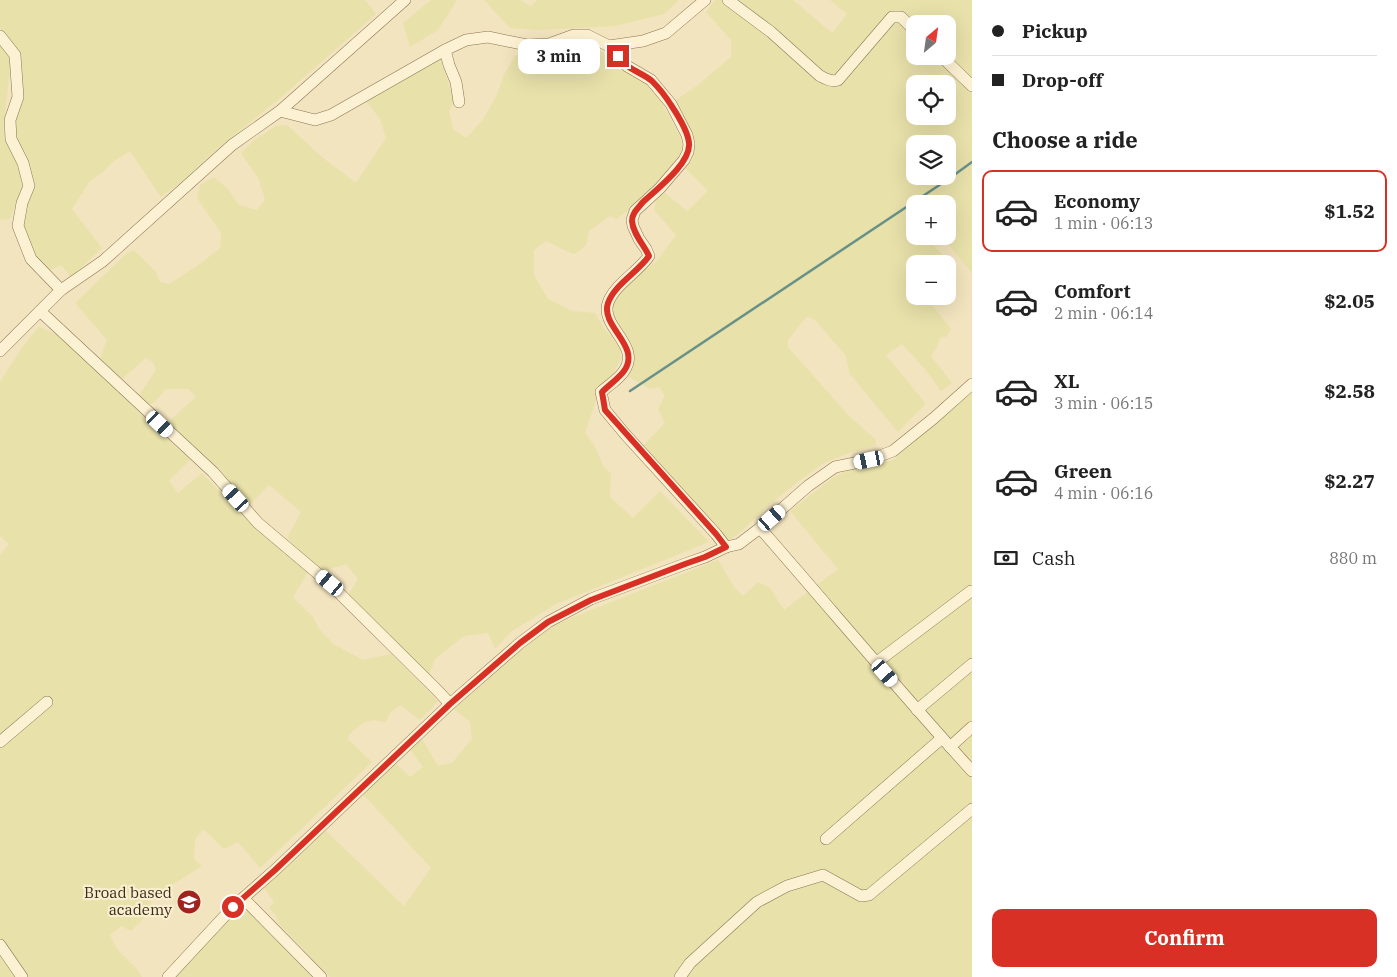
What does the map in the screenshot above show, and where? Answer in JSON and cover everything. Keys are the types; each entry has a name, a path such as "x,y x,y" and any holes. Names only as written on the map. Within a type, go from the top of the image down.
{"street":[{"path":"0,351 61,290 103,262 232,145 280,111 405,0"},
{"path":"609,46 643,41 666,33 705,0"},
{"path":"728,0 771,32 820,76 833,81 838,80 892,17 901,17 906,22"},
{"path":"280,111 315,120 331,115 446,50 474,38 488,38 527,45 549,44 574,35 587,35 609,46 627,66 651,80 671,104 688,135 688,152 684,160 660,188 634,211 633,226 649,256 640,268 614,292 608,303 607,312 610,320 625,345 630,358 625,370 602,392 605,410 726,547"},
{"path":"0,36 15,55 18,97 10,120 11,139 23,163 29,186 22,203 18,226 31,259 61,290"},
{"path":"446,50 449,65 456,82 459,102"},
{"path":"951,65 972,86"},
{"path":"40,311 213,472 258,523 330,583 450,704"},
{"path":"168,977 243,898 450,704 520,643 548,622 591,600 705,557 726,547 739,544 808,486 835,467 869,460 893,451 972,384"},
{"path":"760,528 972,771"},
{"path":"877,662 971,590"},
{"path":"917,710 972,664"},
{"path":"0,742 47,702"},
{"path":"950,747 972,727"},
{"path":"826,839 942,738"},
{"path":"680,977 690,963 757,902 787,886 823,875 861,896 869,895 972,809"},
{"path":"243,898 321,977"},
{"path":"0,945 22,977"}],"shaded area":[{"path":"0,0 365,0 376,14 278,100 161,197 130,151 114,161 90,181 72,209 102,248 71,277 61,265 46,272 33,257 22,229 26,206 34,190 16,138 14,118 20,101 22,71 20,57 0,28"},
{"path":"431,0 457,0 438,30 410,47 403,23"},
{"path":"484,0 520,0 531,6 537,0 679,0 664,14 615,26 538,30 510,28"},
{"path":"715,0 793,0 832,33 847,14 830,0 972,0 972,273 949,245 956,245 956,195 906,195 906,245 933,245 943,255 906,255 906,305 932,305 951,329 946,337 940,338 931,356 952,383 941,391 925,369 902,344 886,355 926,404 898,432 850,374 845,355 816,321 807,316 788,340 788,347 848,415 876,440 876,445 822,464 764,509 739,534 724,542 642,447 665,423 658,409 665,396 659,387 650,389 627,376 634,361 611,312 613,297 646,268 656,262 676,235 654,210 657,197 665,193 687,211 708,191 686,169 693,158 692,140 673,102 698,85 731,57 731,40 706,12"},
{"path":"568,41 586,42 601,51 623,71 636,76 646,83 656,93 681,138 683,148 679,157 659,182 628,211 616,219 610,216 589,231 587,243 580,251 573,254 546,241 534,250 534,275 548,299 572,311 595,313 620,348 621,359 612,376 599,391 585,433 594,445 604,467 611,474 610,497 633,518 660,491 709,542 556,604 512,631 495,649 488,633 464,636 435,659 429,675 348,595 358,579 346,564 330,569 323,574 287,538 301,512 269,485 249,505 166,424 196,397 188,389 166,389 151,405 138,397 156,370 153,362 146,358 122,379 114,375 99,361 107,340 75,303 126,254 134,250 156,272 160,282 169,284 200,264 220,248 221,233 197,198 200,185 214,177 228,189 239,205 257,210 265,200 259,179 241,153 254,140 276,126 287,125 323,158 356,183 386,138 380,119 366,101 440,57 454,100 449,111 453,129 466,138 482,121 496,97 504,75 515,56 526,48"},
{"path":"0,46 11,60 3,131 24,182 10,219 0,220"},
{"path":"39,327 58,335 190,460 169,481 178,493 202,473 231,503 308,572 293,597 313,617 319,629 335,645 363,660 391,654 438,701 420,720 400,705 389,714 386,722 373,720 363,723 349,734 348,739 372,762 260,868 238,842 224,849 203,829 195,840 194,859 202,866 153,897 144,918 131,931 121,926 110,935 117,949 136,968 142,977 0,977 0,555 9,544 0,536 0,382 23,346"},
{"path":"972,388 972,977 330,977 279,924 275,914 269,908 274,902 263,886 324,829 404,906 431,868 361,792 394,762 410,777 423,767 409,748 422,739 438,766 452,763 472,739 470,722 454,709 548,627 718,560 734,587 743,596 758,582 770,588 784,610 838,569 790,511 834,477 852,469 893,460"},
{"path":"238,910 247,911 313,977 173,977"}],"waterway":[{"path":"630,391 972,162"}],"place":[{"name":"Broad based academy","path":"189,902"}],"route":[{"path":"233,907 275,870 450,704 520,643 548,622 591,600 705,557 726,547 605,410 602,392 625,370 630,358 625,345 610,320 607,312 608,303 614,292 640,268 649,256 633,226 634,211 660,188 684,160 689,144 688,135 671,104 651,80 627,66 618,56"}]}
